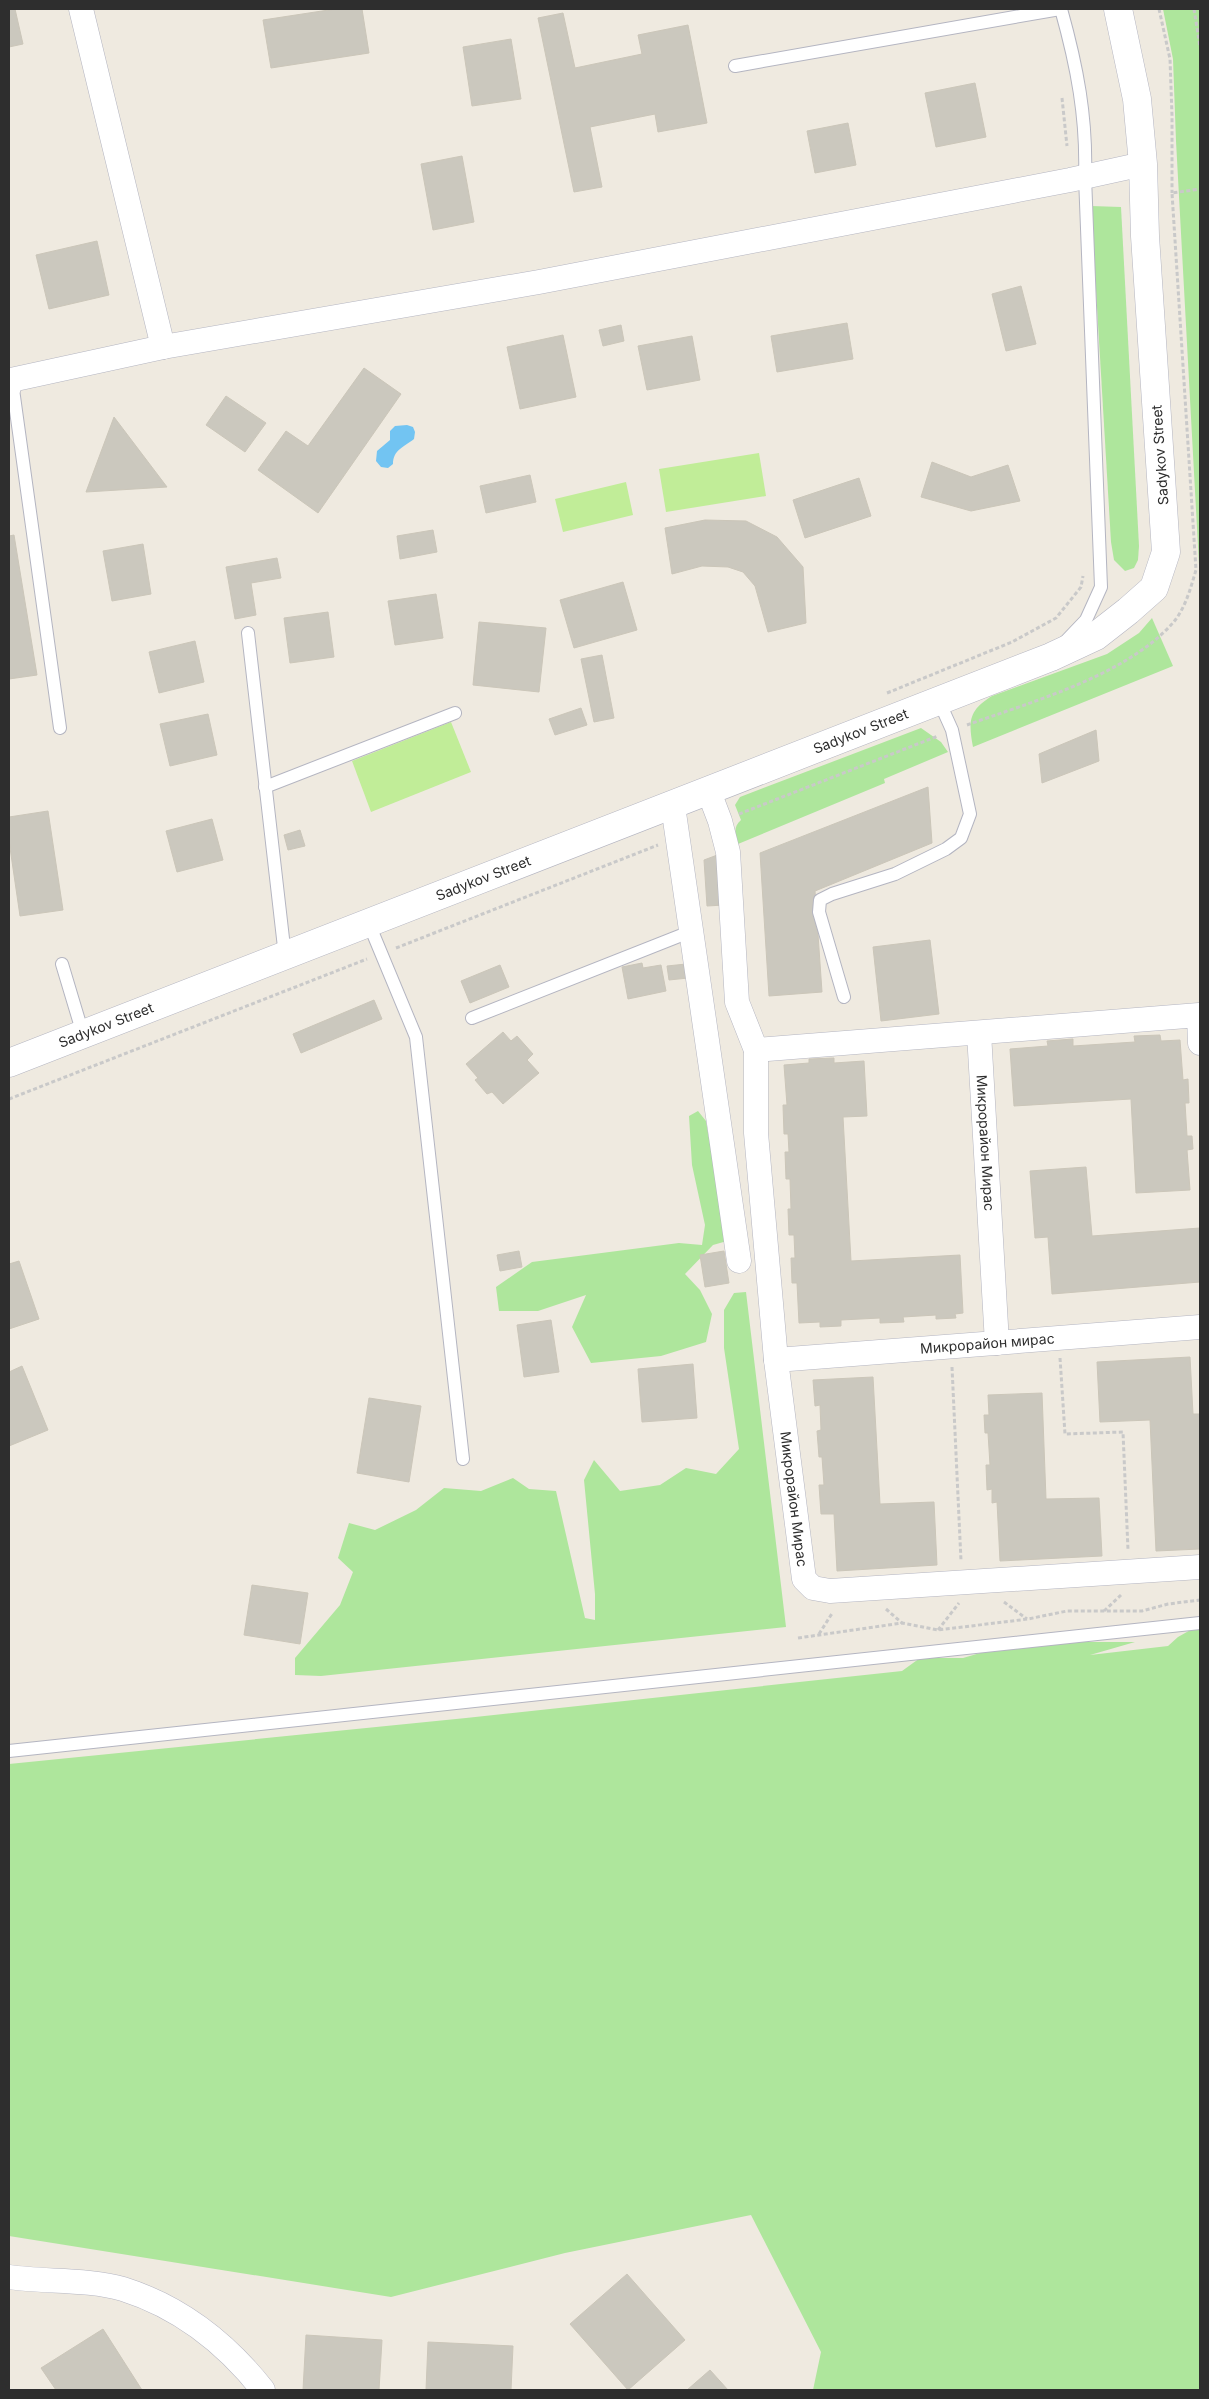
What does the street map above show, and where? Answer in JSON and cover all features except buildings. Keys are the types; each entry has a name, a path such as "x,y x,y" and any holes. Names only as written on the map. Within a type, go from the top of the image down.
{"street":[{"path":"81,9 163,347"},
{"name":"Sadykov Street","path":"9,1063 709,792 1051,657 1096,636 1128,612 1154,588 1166,552 1145,236 1143,164 1137,99 1118,9"},
{"path":"10,382 163,347 538,282 1078,179 1143,164"},
{"name":"Микрорайон Мирас","path":"709,792 720,820 728,852 737,1002 756,1050 756,1134 776,1360 804,1579 812,1588 830,1591 1200,1567"},
{"path":"672,806 692,931 739,1261"},
{"path":"756,1050 1199,1015 1200,1043"},
{"name":"Микрорайон Мирас","path":"979,1033 997,1343"},
{"name":"Микрорайон мирас","path":"776,1360 1200,1327"},
{"path":"9,2277 122,2289 181,2313 243,2364 263,2390"}],"lane":[{"path":"734,66 1060,9 1079,78 1086,144 1078,179 1101,587 1086,620 1051,657"},
{"path":"10,382 60,728"},
{"path":"248,633 285,956"},
{"path":"844,997 819,912 820,900 832,894 895,874 946,849 961,838 970,814 952,730 940,701"},
{"path":"266,787 455,713"},
{"path":"369,924 416,1036 464,1459"},
{"path":"472,1018 692,931"},
{"path":"62,964 83,1034"},
{"path":"9,1751 1200,1623"}],"path":[{"path":"720,820 1082,682 1136,655 1171,625 1186,602 1196,570 1172,193 1170,60 1159,9"},
{"path":"1194,9 1200,47"},
{"path":"1062,96 1078,179"},
{"path":"1172,193 1200,189"},
{"path":"878,697 1012,642 1056,618 1080,587 1085,568"},
{"path":"898,744 901,751"},
{"path":"9,1098 678,837"},
{"path":"1059,1338 1065,1434 1123,1432 1130,1586 1103,1611"},
{"path":"938,1630 962,1599 951,1346"},
{"path":"996,1596 1028,1619"},
{"path":"798,1638 902,1623 938,1630 1028,1619 1067,1611 1142,1611 1168,1604 1200,1600"}],"green space":[{"path":"1163,9 1200,9 1200,583 1173,59"},
{"path":"1091,206 1121,207 1139,546 1138,560 1134,568 1125,571 1114,560 1111,542"},
{"path":"759,453 766,496 666,512 659,469"},
{"path":"626,482 633,515 563,532 555,499"},
{"path":"1152,618 1173,666 973,747 972,717 984,701 992,696 1107,654 1139,633"},
{"path":"451,722 471,772 371,812 352,761"},
{"path":"921,728 941,742 948,752 884,779 885,783 738,844 735,831 741,820 735,805 740,797"},
{"path":"698,1111 706,1121 727,1241 713,1245 685,1274 700,1290 712,1314 706,1342 661,1356 591,1363 572,1327 586,1295 538,1311 499,1311 496,1287 532,1262 679,1243 702,1245 705,1225 692,1165 689,1116"},
{"path":"746,1292 786,1627 321,1676 295,1675 295,1658 340,1605 353,1572 338,1558 349,1523 375,1530 416,1510 444,1488 481,1491 513,1478 529,1489 556,1491 585,1618 595,1620 595,1594 584,1480 594,1460 620,1491 660,1485 686,1468 716,1474 739,1449 724,1348 724,1310 734,1293"},
{"path":"1194,1628 1200,1628 1200,2390 813,2390 821,2352 751,2215 565,2253 391,2297 9,2236 9,1764 466,1718 902,1671 920,1658 963,1658 987,1651 1067,1642 1135,1642 1090,1655 1168,1646 1178,1637"}],"water":[{"path":"407,425 413,427 415,432 414,439 397,452 393,459 393,464 388,468 381,467 376,461 377,451 390,440 390,431 395,426"}]}
